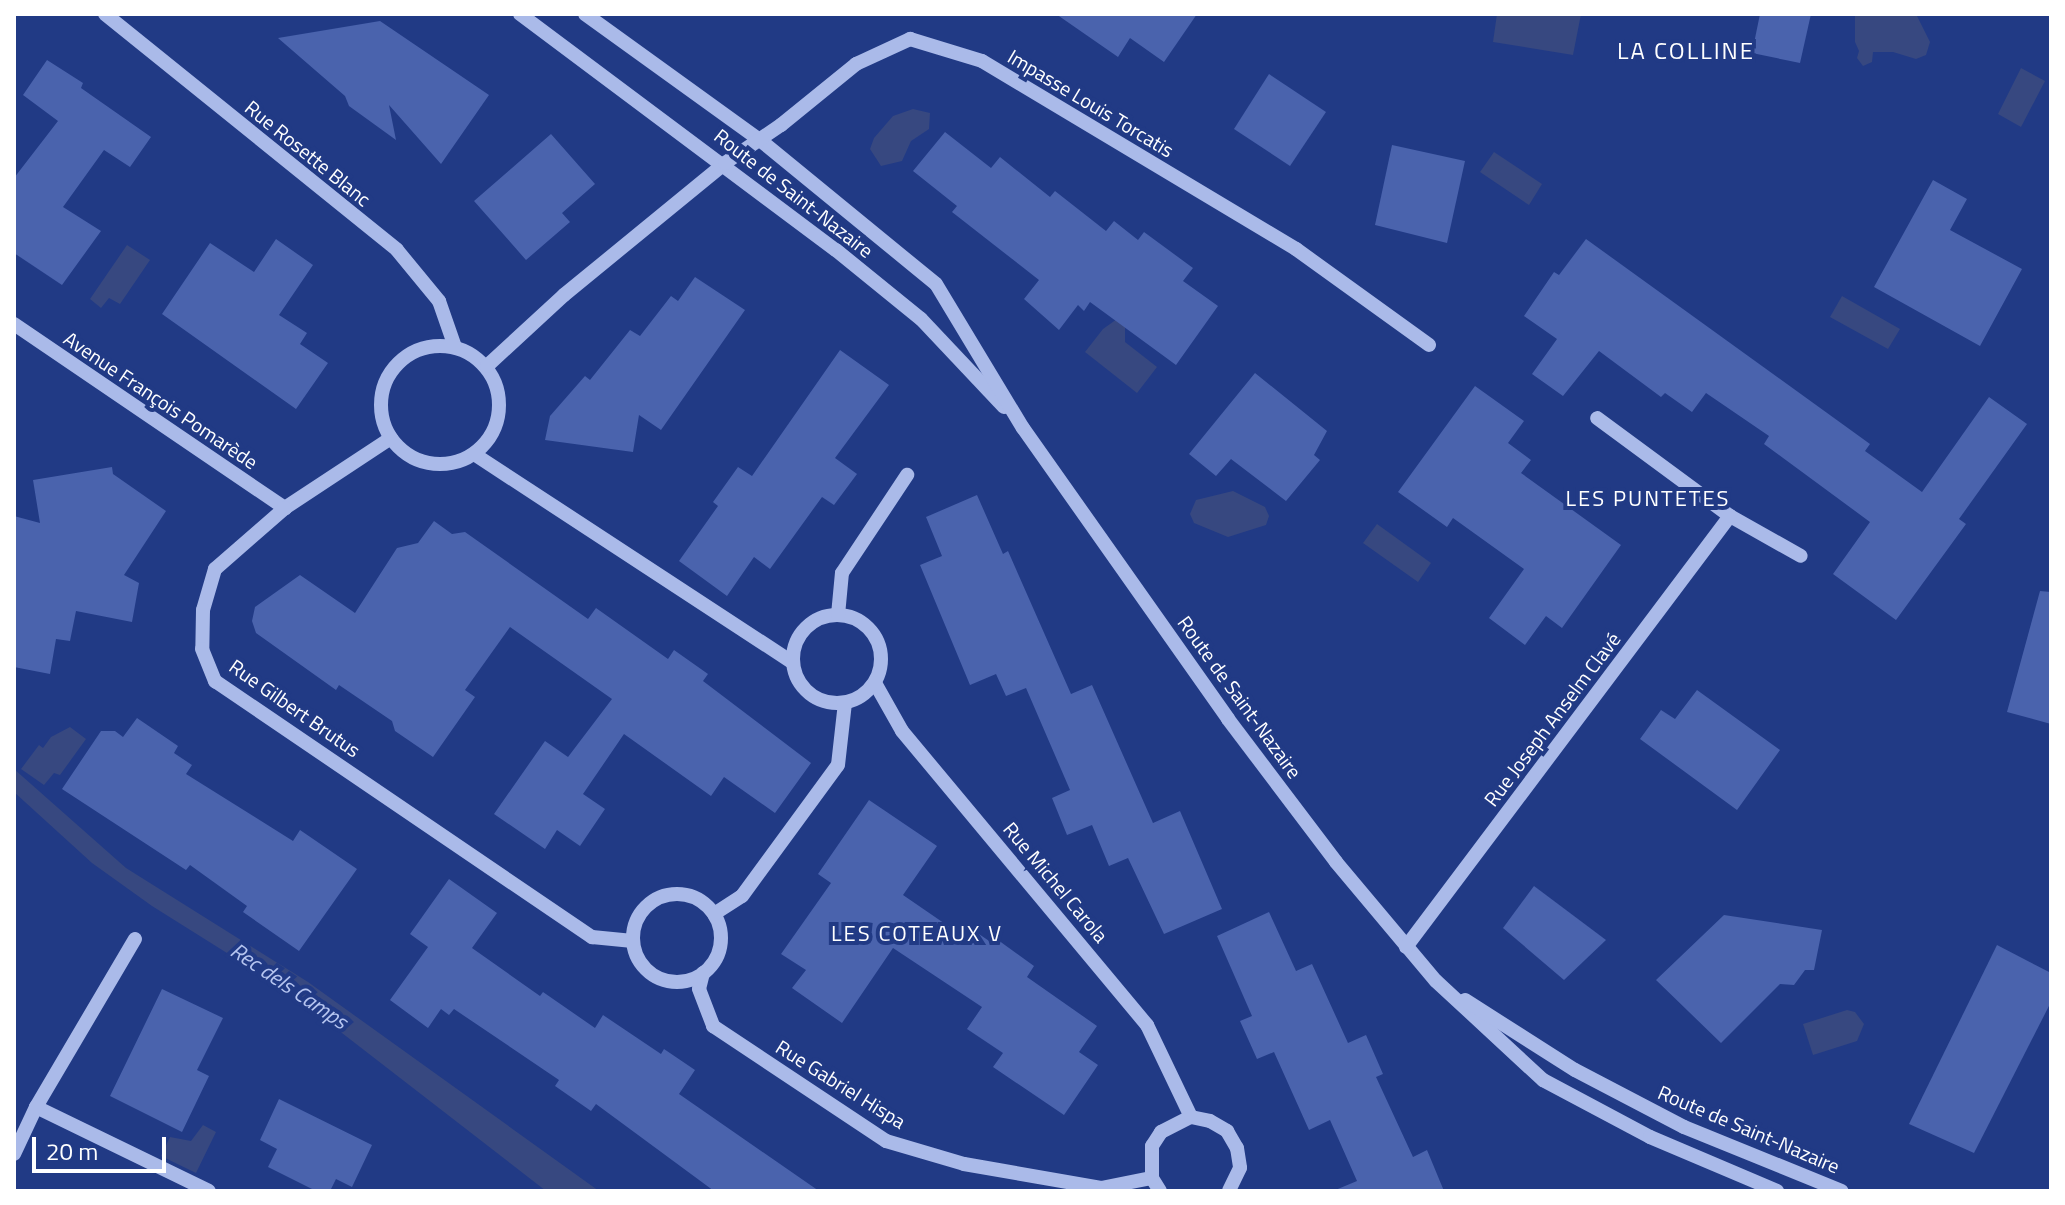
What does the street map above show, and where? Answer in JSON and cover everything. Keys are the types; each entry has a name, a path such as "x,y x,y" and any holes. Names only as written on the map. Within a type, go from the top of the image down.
{"street":[{"name":"Rue Rosette Blanc","path":"105,14 397,250 439,301 455,347"},
{"name":"Route de Saint-Nazaire","path":"520,14 725,163 921,319 1023,428"},
{"name":"Route de Saint-Nazaire","path":"585,14 760,140 936,284 1023,428 1228,719 1336,862 1436,981 1543,1080 1650,1137 1777,1191"},
{"name":"Impasse Louis Torcatis","path":"725,163 760,140 856,64 910,39 982,61 1296,249 1429,345"},
{"path":"487,366 564,295 725,163"},
{"name":"Avenue François Pomarède","path":"14,324 285,508"},
{"path":"435,345 455,347 473,354 487,366 497,384 500,403 498,423 489,441 474,454 457,462 420,461 403,452 391,438 382,419 380,399 392,370 415,350 435,345"},
{"path":"1597,418 1730,516 1801,556"},
{"name":"Rue Gilbert Brutus","path":"391,438 285,508 215,569 203,610 202,649 215,681 592,937 633,941"},
{"path":"474,454 792,662"},
{"path":"838,615 842,573 907,475"},
{"name":"Rue Joseph Anselm Clavé","path":"1406,947 1730,516"},
{"path":"838,615 856,619 871,631 879,647 881,666 875,683 857,699 845,703 826,703 809,695 797,680 792,662 795,643 805,628 820,618 838,615"},
{"name":"Rue Michel Carola","path":"875,683 902,731 1147,1025 1191,1117"},
{"path":"714,914 742,896 838,765 845,703"},
{"path":"682,894 701,900 714,914 721,930 720,946 715,961 703,973 688,980 671,981 657,977 645,968 633,941 636,921 646,905 663,896 682,894"},
{"path":"14,1154 36,1107 135,939"},
{"name":"Rue Gabriel Hispa","path":"703,973 699,989 713,1026 886,1141 964,1164 1101,1188 1156,1185"},
{"name":"Route de Saint-Nazaire","path":"1436,981 1575,1070 1684,1127 1842,1191"},
{"path":"36,1107 209,1191"},
{"path":"1156,1185 1149,1162 1152,1146 1161,1132 1191,1117 1210,1121 1227,1131 1240,1168 1234,1189"}],"water":[{"path":"1497,14 1581,14 1573,55 1493,42"},
{"path":"1855,14 1916,14 1930,42 1926,55 1916,59 1893,52 1873,52 1872,62 1863,66 1857,58"},
{"path":"2021,68 2045,81 2021,127 1998,114"},
{"path":"913,109 930,113 929,129 911,141 902,161 881,166 870,149 874,138 893,116"},
{"path":"1494,152 1542,184 1529,205 1480,172"},
{"path":"127,245 150,260 120,304 109,298 101,308 90,299"},
{"path":"1842,296 1900,329 1888,349 1830,317"},
{"path":"1117,319 1125,326 1125,342 1157,367 1137,393 1085,352 1103,329"},
{"path":"1233,491 1265,507 1269,516 1266,525 1228,537 1194,523 1190,514 1196,500"},
{"path":"1377,524 1431,563 1418,582 1363,543"},
{"path":"70,727 86,739 60,775 54,773 44,785 21,769 39,745 43,748 51,737"},
{"name":"Rec dels Camps","path":"14,769 126,868 308,982 599,1191 546,1191 289,992 152,906 92,863 14,792"},
{"path":"1847,1010 1855,1012 1864,1024 1857,1041 1813,1055 1803,1024"},
{"path":"203,1125 216,1132 196,1173 161,1156 170,1137 191,1141"}],"building":[{"path":"1056,14 1197,14 1164,62 1130,38 1118,57"},
{"path":"1760,14 1811,14 1800,63 1752,53"},
{"path":"380,21 489,95 441,164 389,105 396,140 349,106 345,96 278,38"},
{"path":"47,60 83,83 81,88 151,137 130,167 104,150 63,207 101,231 62,285 14,253 14,178 58,121 23,95"},
{"path":"1269,74 1326,112 1290,166 1234,129"},
{"path":"945,132 991,168 1000,157 1050,197 1055,191 1106,231 1114,221 1138,240 1144,232 1193,268 1183,281 1218,306 1176,365 1090,302 1084,311 1078,305 1059,330 1024,299 1039,280 952,212 957,206 913,171"},
{"path":"551,134 595,184 562,213 570,222 526,260 474,201"},
{"path":"1392,145 1465,161 1447,243 1375,225"},
{"path":"1933,180 1967,199 1950,230 2022,269 1980,346 1874,287"},
{"path":"276,239 313,265 279,315 307,333 300,344 328,363 296,409 162,314 210,243 254,272"},
{"path":"1586,239 1870,444 1865,451 1922,492 1989,397 2027,424 1959,519 1966,524 1896,620 1833,574 1870,522 1764,444 1769,436 1706,393 1692,412 1665,393 1661,397 1599,351 1563,396 1532,374 1557,339 1524,316 1554,272 1559,275"},
{"path":"695,277 745,310 661,430 639,415 633,452 545,440 550,416 585,376 590,380 630,330 640,336 671,296 678,301"},
{"path":"840,350 889,385 835,458 857,474 834,505 822,497 770,569 754,557 727,596 679,561 718,506 713,502 738,467 752,476"},
{"path":"1255,373 1327,431 1314,455 1320,460 1286,501 1231,459 1216,476 1189,454"},
{"path":"1475,386 1524,421 1508,443 1531,460 1521,473 1621,545 1562,628 1546,616 1525,645 1489,618 1524,569 1453,518 1447,527 1398,492"},
{"path":"112,467 113,474 166,511 124,575 139,583 132,622 76,611 70,641 56,639 50,674 14,667 14,516 40,523 33,480"},
{"path":"977,495 1003,554 1008,551 1071,694 1092,685 1153,823 1180,811 1222,909 1164,934 1128,858 1109,866 1092,825 1067,835 1052,798 1070,790 1026,688 1006,696 996,674 970,685 920,565 942,556 926,517"},
{"path":"434,521 452,534 465,532 588,619 596,608 668,659 674,650 708,674 703,681 811,763 775,813 724,777 711,796 624,734 583,794 605,809 580,846 557,830 545,849 494,814 545,741 568,757 612,699 510,627 465,690 475,697 433,757 395,731 392,721 339,685 336,690 256,633 252,621 255,607 300,575 355,613 397,548 418,543"},
{"path":"2040,591 2051,592 2051,724 2007,712"},
{"path":"1697,690 1780,750 1737,810 1640,739 1661,710 1675,719"},
{"path":"137,718 178,746 174,753 192,765 186,774 293,841 300,830 357,869 299,951 243,912 247,906 190,865 186,870 62,789 101,731 115,731 123,737"},
{"path":"869,800 937,846 903,895 970,941 976,932 995,945 998,940 1034,966 1027,977 1097,1026 1079,1052 1098,1065 1064,1115 993,1067 1003,1053 967,1029 982,1007 893,948 842,1023 792,988 806,970 781,954 831,883 818,874"},
{"path":"449,879 497,913 472,948 540,996 543,992 595,1028 603,1015 661,1054 664,1049 695,1070 679,1094 819,1191 714,1191 596,1104 591,1111 555,1086 559,1080 454,1009 449,1015 441,1009 428,1028 390,1000 428,947 410,934"},
{"path":"1534,886 1606,940 1564,980 1503,928"},
{"path":"1269,912 1296,971 1312,964 1348,1043 1366,1035 1383,1074 1376,1077 1413,1157 1427,1150 1444,1191 1333,1191 1357,1181 1330,1120 1309,1130 1274,1052 1257,1059 1240,1021 1252,1016 1217,936"},
{"path":"1724,915 1822,930 1814,970 1805,970 1794,985 1780,984 1721,1043 1656,980"},
{"path":"1997,945 2051,973 2051,1002 1974,1153 1909,1124"},
{"path":"162,989 223,1018 197,1070 209,1076 182,1132 110,1096"},
{"path":"279,1099 372,1145 352,1187 336,1179 330,1191 316,1191 268,1167 277,1149 260,1140"}],"district":[{"name":"LA COLLINE","path":"1686,51"},
{"name":"LES PUNTETES","path":"1648,499"},
{"name":"LES COTEAUX V","path":"917,934"}]}
